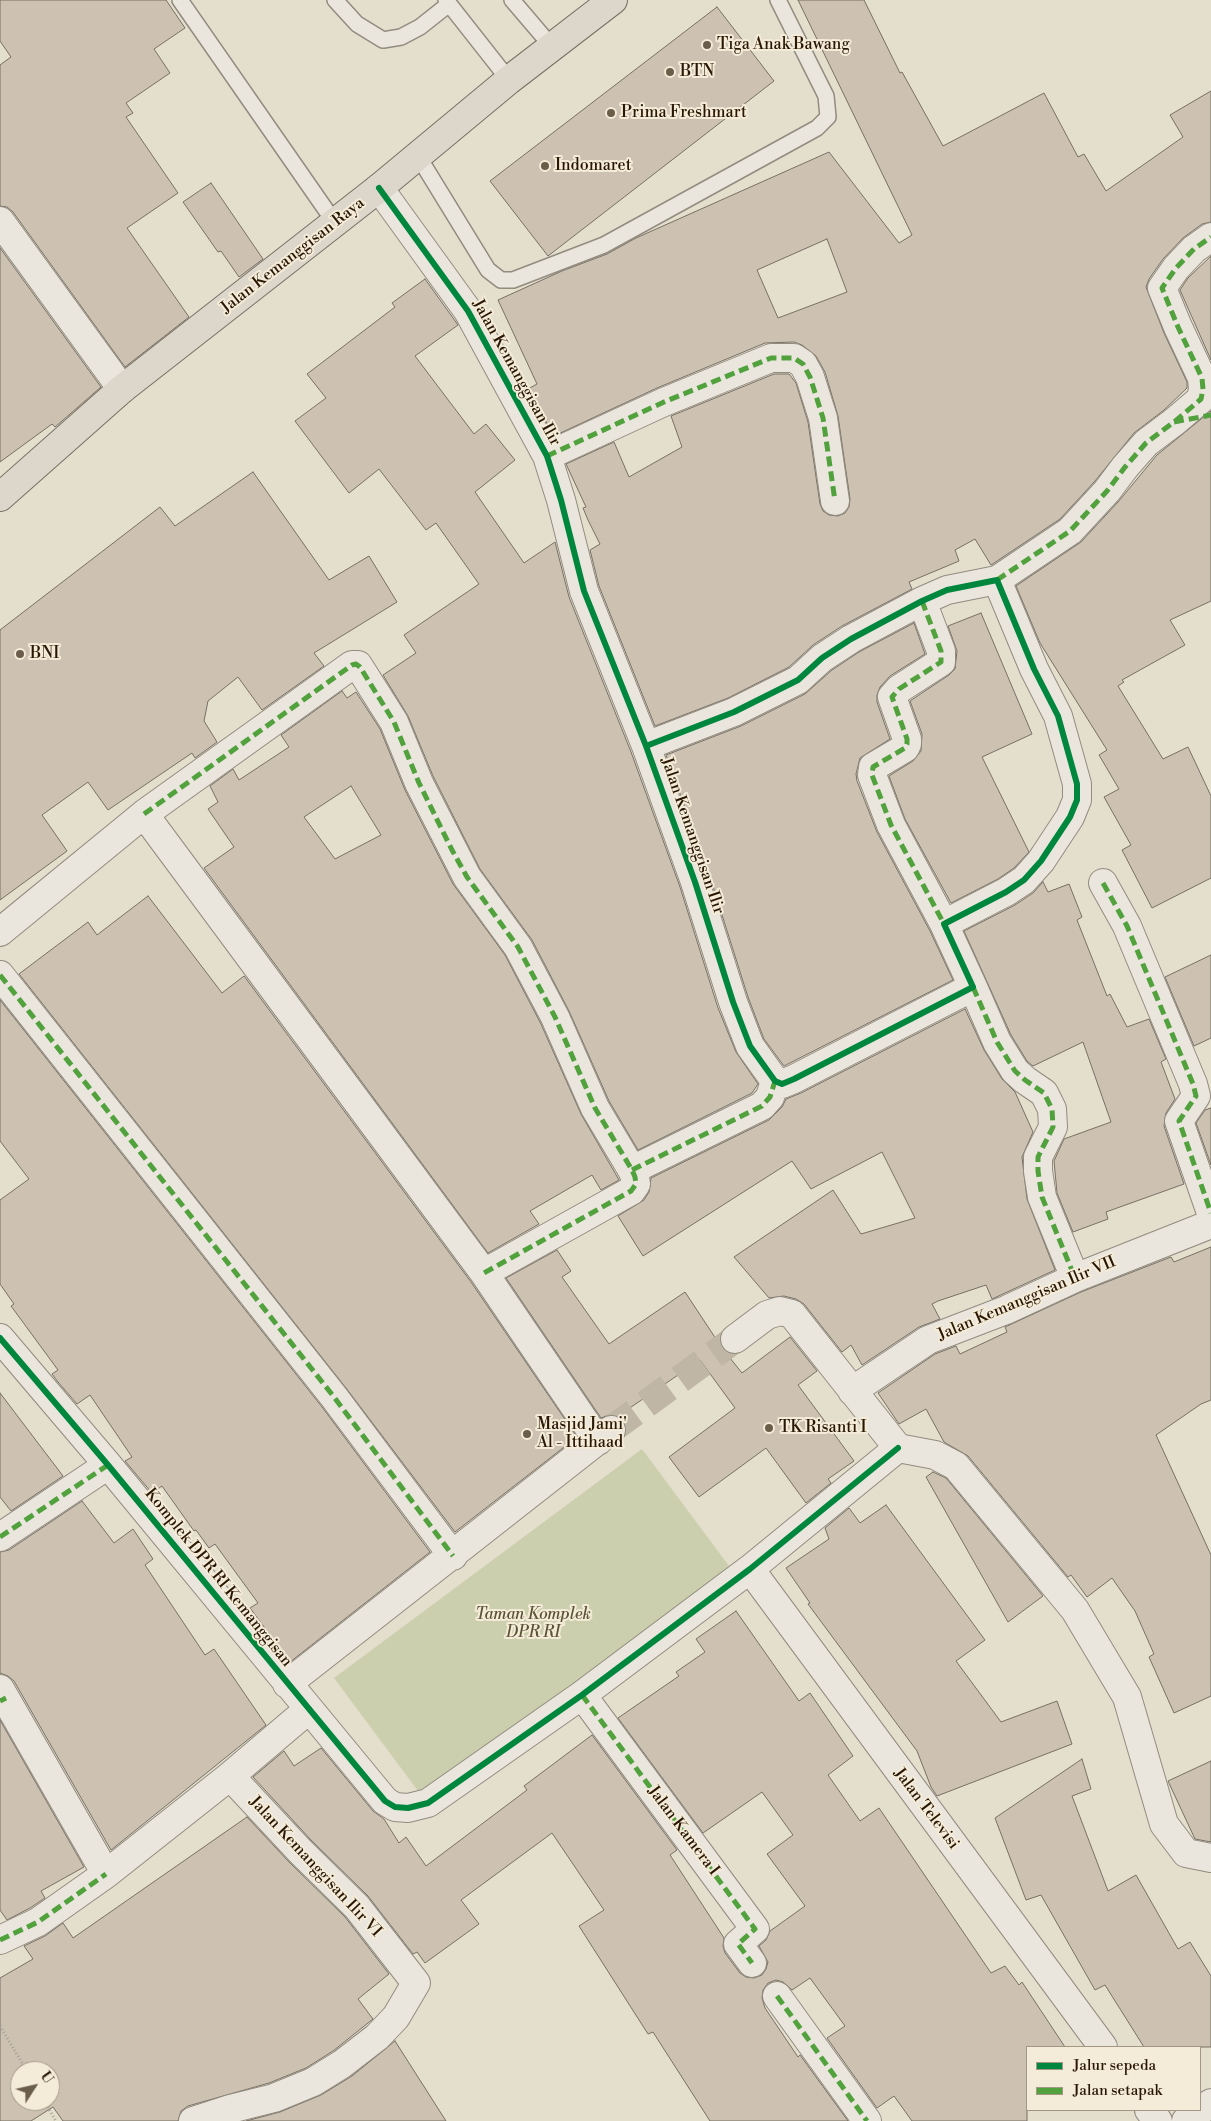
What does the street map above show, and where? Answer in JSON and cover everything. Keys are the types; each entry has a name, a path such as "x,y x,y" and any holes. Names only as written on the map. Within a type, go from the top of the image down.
{"main road":[{"name":"Jalan Kemanggisan Raya","path":"0,497 122,389 380,188 510,80 613,0"}],"street":[{"name":"Jalan Kemanggisan Ilir","path":"380,188 468,311 547,456 562,500 584,590 646,746 695,882 750,1046 775,1081"},
{"path":"0,221 122,389"},
{"path":"646,746 734,712 798,680 822,658 851,638 922,601 947,590 997,580 1070,532 1107,492 1124,467 1146,443 1201,399 1203,390 1202,378 1162,288 1176,268 1194,249 1211,238"},
{"path":"547,456 664,402 771,358 794,358 803,364 810,377 823,418 835,501"},
{"path":"1174,422 1211,415"},
{"path":"944,924 1006,892 1024,880 1041,861 1055,840 1070,817 1077,800 1077,784 1058,716 1034,669 997,580"},
{"path":"922,601 942,651 941,662 900,690 892,698 907,739 907,744 905,748 874,768 872,775 891,825 944,924 997,1042 1015,1071 1044,1093 1052,1110 1053,1127 1038,1157 1038,1172 1042,1197 1075,1278"},
{"path":"0,932 144,814 352,665 358,665 394,722 419,783 467,877 518,947 555,1017 595,1108 632,1170 636,1184 631,1191 484,1274"},
{"path":"144,814 605,1435 521,1499 453,1556 287,1684"},
{"path":"1103,883 1127,926 1193,1084 1196,1096 1179,1120 1211,1213"},
{"path":"0,975 334,1397 453,1556"},
{"path":"632,1170 762,1106 770,1097 775,1081 782,1084 794,1079 973,987"},
{"name":"Jalan Kemanggisan Ilir VII","path":"852,1391 928,1340 1006,1310 1075,1278 1211,1224"},
{"path":"735,1339 767,1315 780,1310 792,1314 852,1391 872,1412 898,1448 935,1455 956,1466 1075,1610 1127,1697 1164,1824 1186,1853 1211,1858"},
{"name":"Komplek DPR RI Kemanggisan","path":"0,1338 108,1465 385,1801 395,1807 408,1808 428,1803 582,1695"},
{"path":"582,1695 750,1569 898,1448"},
{"path":"0,1537 108,1465"},
{"name":"Jalan Televisi","path":"750,1569 1102,2046"},
{"name":"Jalan Kamera I","path":"582,1695 756,1929 738,1944 752,1963"},
{"path":"2,1696 106,1874"},
{"path":"0,1940 38,1922 106,1874 230,1776 309,1709"},
{"name":"Jalan Kemanggisan Ilir VI","path":"193,2121 274,2098 313,2082 342,2064 377,2037 396,2017 416,1983 357,1907 300,1851 230,1776"},
{"path":"777,1996 868,2121"},
{"path":"1150,2111 1158,2121"},
{"path":"1186,2121 1200,2111"}],"lane":[{"path":"180,0 335,223"},
{"path":"335,0 357,24 383,40 402,37 420,27 447,2 510,80"},
{"path":"512,0 553,48"},
{"path":"418,156 488,270 500,280 513,280 604,244 817,128 828,117 826,96 778,0"}],"path":[{"path":"0,2026 21,2061"}],"green space":[{"name":"Taman Komplek DPR RI","path":"642,1449 732,1570 424,1799 334,1678"}],"building":[{"path":"0,0 166,0 185,28 154,49 170,73 126,103 133,113 126,117 178,193 127,228 189,317 125,367 13,212 7,207 0,206 0,65 11,57 0,41"},
{"path":"798,0 864,0 900,73 902,72 943,146 1044,93 1078,157 1084,154 1106,191 1183,137 1170,115 1211,91 1211,222 1202,224 1183,238 1163,259 1149,279 1146,287 1164,333 1187,382 1187,388 1164,410 1134,433 1095,481 1060,519 991,565 975,539 955,550 959,561 909,582 912,589 842,626 813,645 789,667 728,698 655,726 599,586 590,550 600,544 588,520 583,508 586,507 566,464 614,442 629,477 682,447 671,416 774,374 789,374 796,383 808,422 820,504 823,511 829,515 838,516 845,513 849,507 850,499 838,416 825,372 816,356 802,345 794,342 765,343 657,388 554,436 528,389 537,384 498,300 562,271 607,254 636,238 829,152 899,243 912,235","holes":["827,239 847,292 778,318 757,270"]},
{"path":"717,7 774,81 548,256 490,181"},
{"path":"211,183 263,259 239,277 221,251 218,252 183,202"},
{"path":"0,248 101,387 55,427 52,424 0,462"},
{"path":"1211,256 1211,360 1180,290 1188,278"},
{"path":"425,279 458,325 415,356 474,434 486,424 515,460 475,492 524,563 555,542 569,597 631,752 680,887 718,1008 736,1052 758,1084 752,1093 638,1150 609,1101 569,1011 532,940 480,869 433,776 408,716 383,675 416,653 404,635 479,584 436,523 426,530 379,469 349,493 295,421 326,398 307,374 395,307 392,303"},
{"path":"1211,411 1211,601 1170,620 1185,645 1122,680 1124,682 1118,686 1163,759 1188,747 1211,796 1211,878 1152,908 1122,850 1131,845 1104,797 1119,789 1099,755 1107,750 1040,643 1016,586 1081,542 1118,502 1157,455"},
{"path":"253,472 329,580 369,556 397,602 314,653 324,666 262,710 238,677 208,701 204,721 217,742 195,758 192,753 108,810 88,782 42,815 67,851 0,900 0,630 160,507 175,526"},
{"path":"981,613 1032,734 982,757 1029,852 1014,868 998,879 951,903 905,819 889,776 913,761 921,751 922,734 910,701 955,669 957,651 948,626"},
{"path":"914,623 925,654 890,676 880,687 877,702 890,739 860,758 856,774 877,832 930,931 953,980 784,1066 764,1039 748,997 710,877 666,755 741,726 805,694 832,670 859,652"},
{"path":"342,691 347,698 356,692 380,729 405,790 453,884 505,955 541,1024 581,1114 619,1180 601,1190 592,1175 530,1211 539,1224 488,1253 204,868 234,847 208,809 218,802 210,786 233,769 239,780 289,747 281,735","holes":["351,786 381,835 335,859 304,817"]},
{"path":"1043,882 1048,892 1069,884 1082,917 1077,920 1107,996 1110,994 1127,1027 1149,1019 1166,1059 1161,1062 1175,1099 1166,1113 1164,1126 1184,1184 1106,1212 1108,1219 1073,1232 1057,1193 1054,1161 1064,1139 1111,1122 1083,1042 1033,1066 1027,1061 1011,1035 964,931 1015,905 1033,893"},
{"path":"148,896 222,993 244,976 471,1282 577,1437 455,1532 346,1388 19,974 88,922 97,935"},
{"path":"1211,955 1211,1038 1194,1046 1165,977"},
{"path":"0,1000 322,1407 430,1552 290,1662 250,1608 258,1603 215,1544 209,1548 196,1530 194,1531 162,1486 152,1493 125,1461 132,1457 90,1395 77,1404 58,1382 52,1374 58,1370 11,1306 14,1304 0,1284 0,1200 29,1179 0,1141"},
{"path":"965,1009 984,1050 1002,1079 1015,1092 1033,1132 1022,1157 1027,1199 1055,1270 992,1299 986,1285 938,1301 932,1304 940,1319 919,1327 862,1365 851,1345 842,1352 804,1304 796,1299 784,1296 769,1298 734,1257 833,1190 861,1234 915,1218 882,1152 811,1189 792,1161 643,1256 618,1216 644,1200 649,1192 651,1178 769,1120 782,1107 786,1099"},
{"path":"1211,1108 1211,1165 1196,1123 1205,1110"},
{"path":"1211,1247 1211,1400 1201,1404 1156,1435 1211,1555 1211,1696 1174,1713 1149,1657 1154,1654 1135,1611 1112,1578 1087,1597 1071,1575 1068,1577 968,1456 944,1442 926,1409 899,1424 878,1393 935,1354 956,1346 960,1354 1007,1332 1005,1327 1081,1292 1171,1257 1174,1262"},
{"path":"557,1250 571,1271 562,1277 609,1344 685,1292 722,1348 742,1373 790,1337 817,1371 798,1385 854,1461 828,1479 831,1483 806,1503 766,1448 699,1497 669,1457 735,1408 700,1360 618,1416 609,1415 601,1418 506,1278"},
{"path":"0,1393 63,1476 11,1511 0,1497"},
{"path":"933,1472 946,1478 1043,1596 1008,1622 926,1477"},
{"path":"82,1501 114,1543 133,1529 153,1559 145,1565 205,1655 214,1649 266,1725 111,1850 14,1681 0,1673 0,1552 9,1550"},
{"path":"886,1505 985,1640 956,1661 1001,1722 1057,1701 1072,1744 937,1796 931,1787 917,1751 808,1604 810,1603 786,1568 829,1539 825,1528 849,1508 860,1523"},
{"path":"736,1611 799,1701 810,1693 853,1756 828,1775 860,1821 879,1808 991,1973 1005,1966 1019,1985 1022,1982 1064,2046 1026,2046 1027,2121 912,2121 894,2096 877,2108 827,2038 845,2026 810,1978 792,1990 783,1982 776,1980 768,1983 763,1990 762,1998 765,2008 798,2057 800,2055 848,2121 710,2121 653,2032 648,2034 579,1926 604,1910 552,1833 461,1900 479,1924 425,1963 417,1952 413,1954 368,1896 311,1840 253,1777 284,1751 294,1766 321,1748 373,1811 384,1819 399,1843 406,1837 426,1866 527,1790 524,1786 592,1735 677,1850 670,1855 724,1938 723,1946 725,1953 740,1973 746,1977 754,1978 762,1975 768,1962 759,1946 766,1940 770,1931 805,1906 767,1854 793,1835 762,1792 703,1833 618,1718 679,1676 676,1672 705,1652 696,1639"},
{"path":"0,1720 84,1867 41,1891 45,1898 7,1920 0,1910"},
{"path":"1082,1759 1091,1789 1072,1796 1108,1891 1136,1875 1178,1949 1190,1942 1211,1976 1211,2047 1143,2046 1105,1985 1095,1990 1041,1895 1026,1900 995,1818"},
{"path":"1211,1761 1211,1842 1195,1839 1168,1781"},
{"path":"247,1817 345,1917 389,1974 358,1999 373,2019 333,2051 306,2068 269,2083 188,2106 181,2111 178,2121 63,2121 56,2111 60,2111 60,2061 10,2061 10,2111 47,2111 31,2121 0,2121 0,1978 33,1959 24,1946 45,1936 63,1923 73,1938"},
{"path":"395,2041 446,2121 246,2121 280,2112 321,2095 352,2076"}],"tunnel":[{"path":"612,1429 735,1339"}],"marked path":[{"path":"997,580 1070,531 1107,491 1146,443 1201,399 1203,389 1202,378 1162,288 1176,268 1194,249 1211,237"},
{"path":"547,456 664,402 771,358 794,358 803,364 810,377 823,418 835,501"},
{"path":"1174,422 1211,415"},
{"path":"922,601 941,651 941,662 899,689 892,697 907,739 907,744 905,748 873,767 872,775 891,825 944,924"},
{"path":"144,814 352,665 356,664 360,667 394,722 419,783 467,877 518,947 555,1017 595,1108 635,1177 636,1184 631,1191 484,1273"},
{"path":"1103,883 1127,926 1193,1084 1196,1096 1179,1121 1211,1213"},
{"path":"0,975 334,1397 453,1556"},
{"path":"973,987 997,1042 1015,1071 1044,1093 1052,1109 1053,1127 1038,1157 1038,1171 1042,1197 1075,1278"},
{"path":"632,1170 762,1106 770,1097 775,1081"},
{"path":"0,1537 108,1465"},
{"path":"582,1695 755,1929 738,1944 752,1963"},
{"path":"0,1701 6,1698"},
{"path":"0,1940 38,1922 106,1874"},
{"path":"777,1996 867,2121"}],"cycle path":[{"path":"379,188 468,311 547,456 561,500 584,591 646,746 695,882 733,1002 750,1046 775,1081 782,1084 794,1079 973,987 944,924 1006,892 1024,880 1041,861 1070,817 1077,800 1077,784 1058,716 1034,669 997,580 947,590 922,601 851,639 822,658 798,680 734,712 646,746"},
{"path":"0,1338 108,1465 385,1801 395,1807 408,1808 428,1803 582,1695 750,1569 898,1448"}],"place":[{"name":"Tiga Anak Bawang","path":"707,45"},
{"name":"BTN","path":"670,72"},
{"name":"Prima Freshmart","path":"611,113"},
{"name":"Indomaret","path":"545,166"},
{"name":"BNI","path":"20,654"},
{"name":"TK Risanti I","path":"769,1428"},
{"name":"Masjid Jami' Al - Ittihaad","path":"527,1434"}]}
